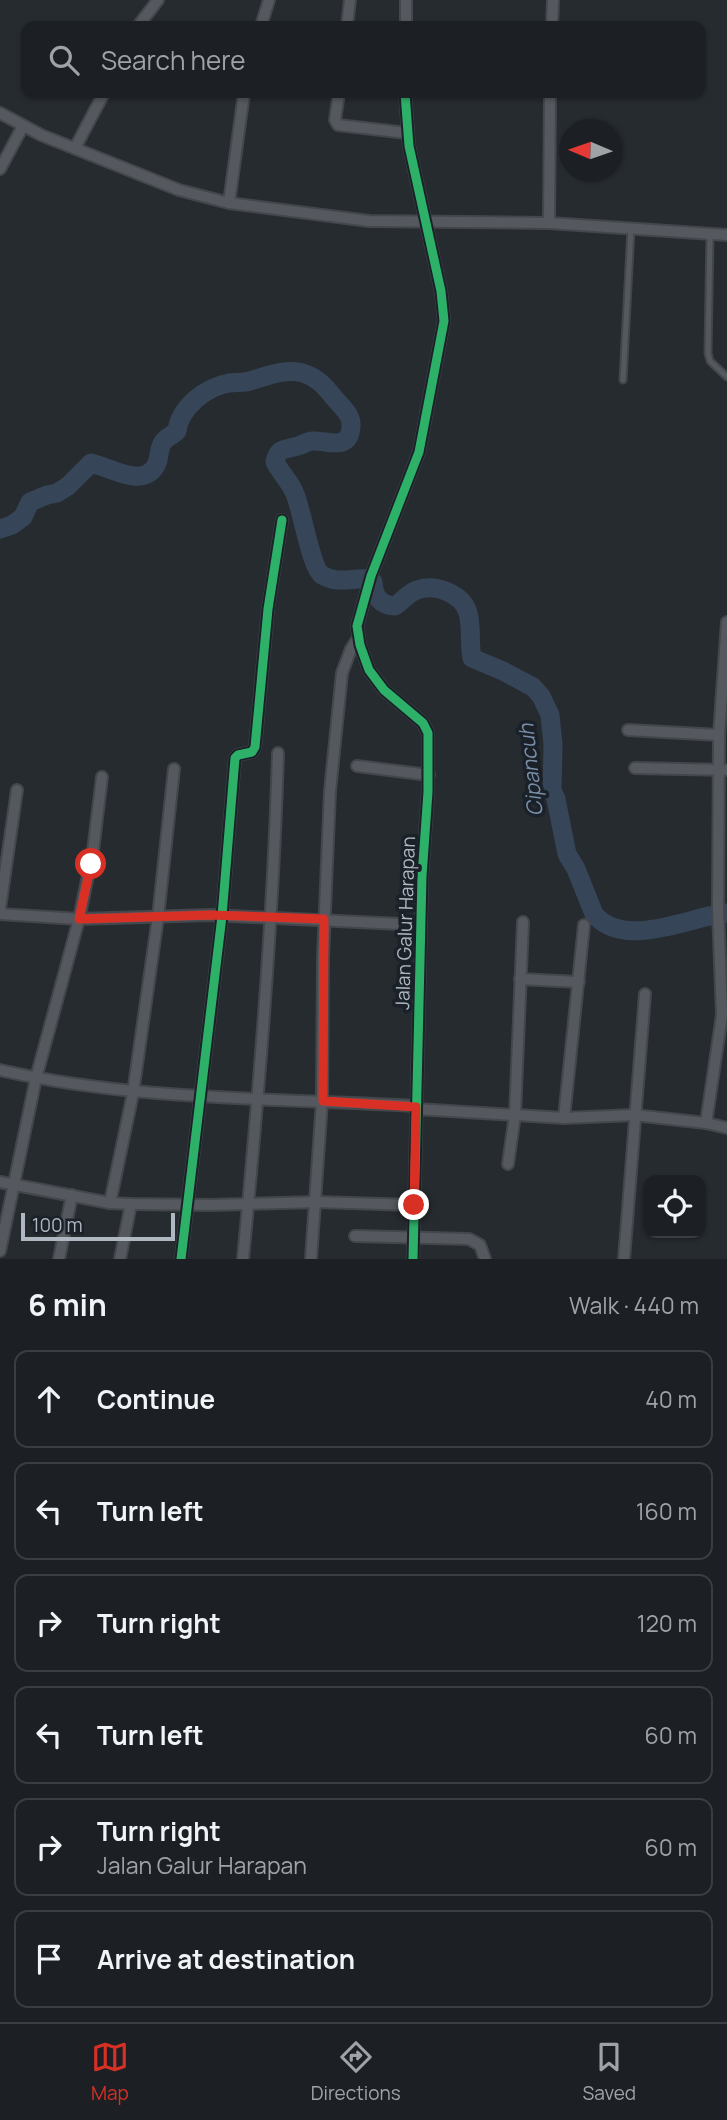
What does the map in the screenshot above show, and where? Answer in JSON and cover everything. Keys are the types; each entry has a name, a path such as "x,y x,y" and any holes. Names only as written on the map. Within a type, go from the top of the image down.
{"street":[{"path":"142,21 158,0"},
{"path":"263,21 270,0"},
{"path":"348,21 350,0"},
{"path":"406,0 406,21"},
{"path":"552,21 553,0"},
{"path":"75,148 101,98"},
{"path":"229,203 243,98"},
{"path":"338,98 335,120 338,125 407,132"},
{"name":"Jalan Galur Harapan","path":"405,98 407,132 442,299 442,341 419,452 371,576 359,615 358,638 364,659 376,680 426,727 429,775 421,925 413,1259"},
{"path":"549,223 550,98"},
{"path":"0,113 23,126 186,193 229,203 369,221 549,223 727,235"},
{"path":"0,169 23,126"},
{"path":"181,1259 222,916 235,758 252,752 256,747 268,609 282,520"},
{"path":"706,1124 724,1015 718,910 723,769 719,735 727,622"},
{"path":"311,1259 323,1101 324,919 330,791 342,673 358,638"},
{"path":"628,730 719,735"},
{"path":"243,1259 259,1098 278,753"},
{"path":"357,766 429,775"},
{"path":"635,768 723,769"},
{"path":"110,1203 133,1093 158,917 174,769"},
{"path":"0,1251 36,1078 79,919 93,851 102,777"},
{"path":"0,908 17,790"},
{"path":"0,914 79,919 222,916 421,925"},
{"path":"508,1164 515,1115 523,922"},
{"path":"564,1118 584,925"},
{"path":"520,979 579,982"},
{"path":"624,1259 645,994"},
{"path":"0,1070 133,1093 323,1101 564,1118 634,1115 727,1128"},
{"path":"0,1182 110,1203 189,1205 317,1202 414,1205"},
{"path":"59,1259 72,1195"},
{"path":"120,1259 131,1204"},
{"path":"355,1236 469,1239 480,1245 485,1259"}],"lane":[{"path":"623,380 631,229"},
{"path":"710,234 708,354 710,361 727,377"}],"waterway":[{"name":"Cipancuh","path":"0,529 23,517 30,502 57,493 68,486 91,463 133,476 149,473 157,464 160,447 177,431 189,406 220,385 247,382 283,372 303,373 313,378 347,412 351,423 349,435 342,442 310,441 283,450 275,462 295,494 310,551 318,570 322,575 334,580 370,579 378,599 395,606 411,593 424,588 447,592 460,600 468,613 472,658 533,687 541,696 550,715 553,744 552,790 567,854 594,914 617,929 632,931 662,928 727,913"}],"cycle path":[{"path":"405,98 409,146 441,291 444,321 419,452 371,576 357,626 360,645 369,670 384,690 423,723 428,733 413,1259"},
{"path":"181,1259 222,916 235,758 252,752 255,747 268,609 282,520"}],"route":[{"path":"91,864 79,919 210,915 324,919 323,1101 416,1107 414,1205"}]}
